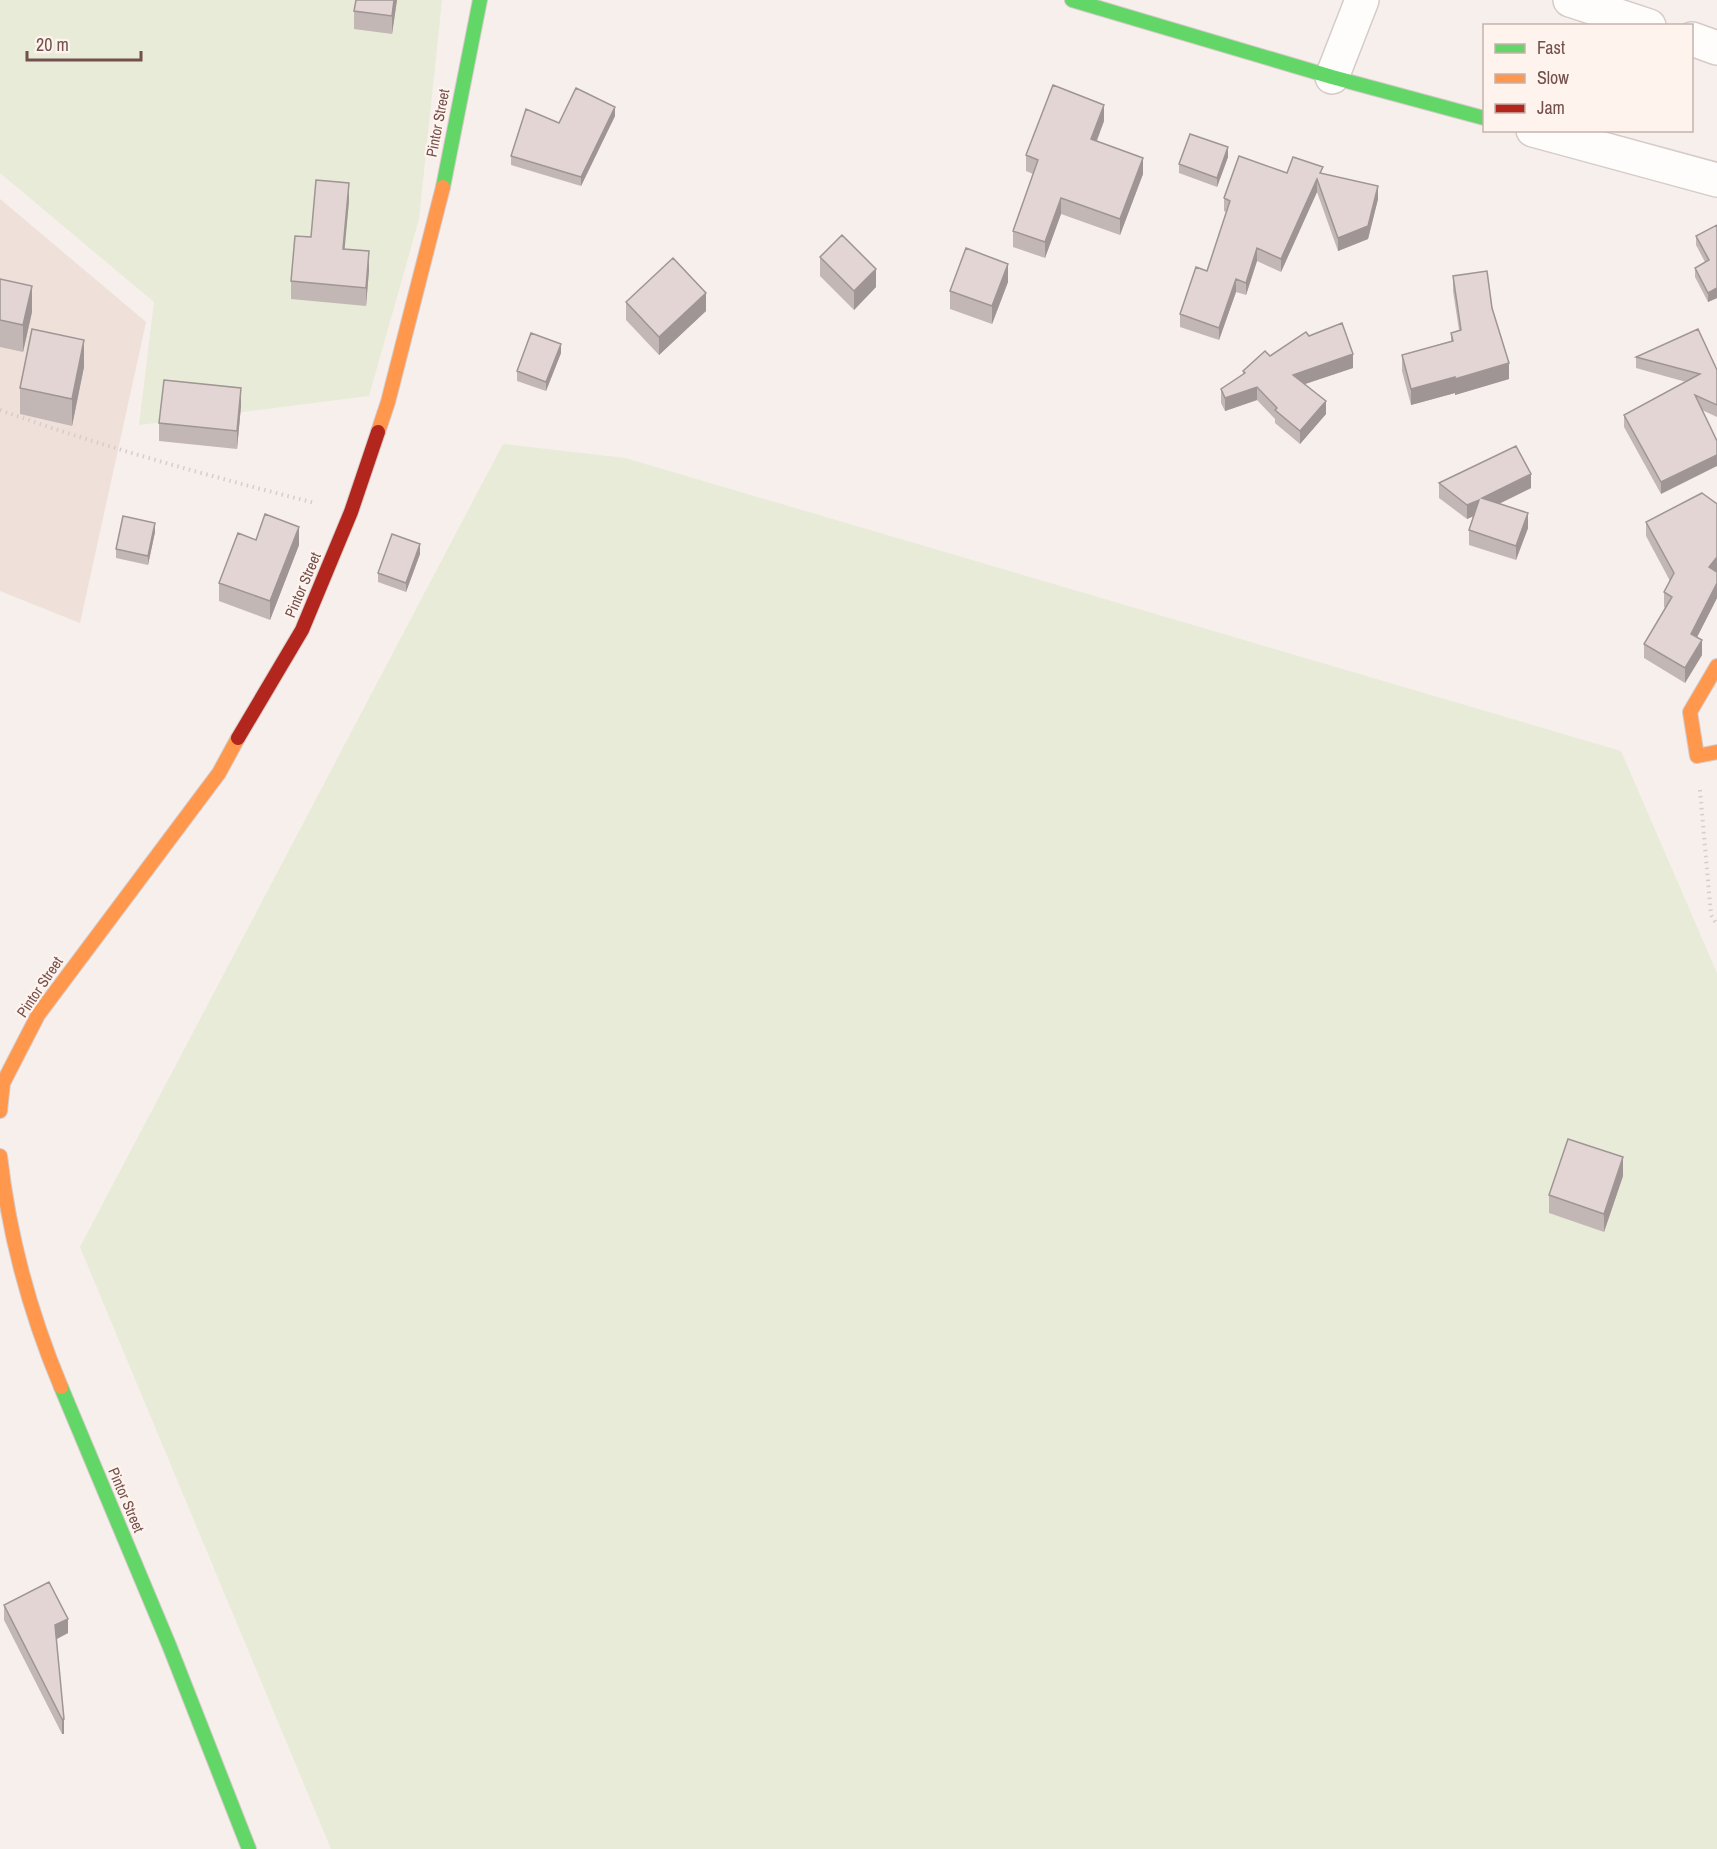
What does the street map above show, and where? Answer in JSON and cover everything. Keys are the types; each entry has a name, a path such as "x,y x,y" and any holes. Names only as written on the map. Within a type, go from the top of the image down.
{"street":[{"name":"Pintor Street","path":"0,1111 3,1083 38,1015 219,773 252,712 302,630 351,512 388,402 443,187 480,0"},
{"path":"1072,0 1332,77 1483,117"},
{"path":"1332,77 1362,0"},
{"path":"1570,0 1643,24"},
{"path":"1693,39 1717,48"},
{"path":"1540,132 1717,180"},
{"path":"1717,666 1690,712 1697,756 1717,752"},
{"name":"Pintor Street","path":"0,1156 5,1202 18,1260 45,1350 168,1645 249,1849"}],"path":[{"path":"0,410 66,434 213,477 351,512"},
{"path":"1697,756 1711,915 1717,925"}],"shaded area":[{"path":"0,199 146,322 80,623 0,591"}],"green space":[{"path":"0,0 442,0 419,219 369,396 139,425 154,302 0,173"},
{"path":"503,444 625,458 1621,751 1717,973 1717,1849 331,1849 80,1247"}],"building":[{"path":"356,0 394,0 392,16 354,11"},
{"path":"1053,85 1104,105 1091,139 1143,158 1120,219 1061,198 1045,242 1013,231 1038,160 1026,155"},
{"path":"576,88 615,107 581,177 511,156 526,109 559,123"},
{"path":"1190,134 1228,147 1217,178 1179,164"},
{"path":"1239,156 1287,173 1293,157 1323,167 1320,173 1378,186 1368,226 1338,238 1317,179 1281,259 1257,248 1246,283 1236,279 1219,328 1180,314 1196,267 1207,271 1230,201 1224,198"},
{"path":"316,180 349,183 343,249 369,251 366,288 291,281 295,236 311,237"},
{"path":"1717,225 1717,288 1708,293 1695,268 1709,260 1696,236"},
{"path":"842,235 876,269 854,291 820,257"},
{"path":"966,248 1008,264 992,306 950,291"},
{"path":"673,258 706,293 659,337 626,302"},
{"path":"1487,271 1492,308 1509,363 1411,389 1402,355 1453,341 1451,333 1461,330 1453,276"},
{"path":"0,279 32,286 23,325 0,320"},
{"path":"1342,323 1353,354 1293,375 1326,401 1300,431 1275,410 1277,408 1257,387 1225,398 1221,389 1245,373 1243,371 1265,351 1270,356 1306,332 1309,336"},
{"path":"32,329 84,340 72,399 20,388"},
{"path":"1698,329 1717,370 1717,405 1695,395 1717,441 1717,455 1661,482 1624,415 1700,374 1636,357"},
{"path":"531,333 561,344 546,382 517,371"},
{"path":"164,380 241,388 237,431 159,423"},
{"path":"1516,446 1531,474 1482,498 1528,513 1516,546 1469,530 1479,500 1467,505 1439,483"},
{"path":"1702,493 1717,504 1717,557 1709,567 1717,572 1717,583 1691,634 1702,640 1685,668 1644,644 1672,597 1664,592 1674,573 1646,522"},
{"path":"265,514 299,527 270,601 219,583 238,533 256,540"},
{"path":"123,516 155,523 148,556 116,549"},
{"path":"392,534 420,544 406,583 378,573"},
{"path":"1568,1139 1623,1157 1604,1214 1549,1195"},
{"path":"49,1582 68,1619 55,1625 64,1719 4,1605"}],"traffic: fast":[{"path":"443,187 480,0"},
{"path":"1072,0 1332,77 1483,118"},
{"path":"61,1387 169,1645 249,1849"}],"traffic: slow":[{"path":"378,432 388,402 443,187"},
{"path":"1717,666 1690,712 1697,756 1717,752"},
{"path":"0,1111 3,1083 38,1015 219,773 238,738"},
{"path":"0,1156 9,1215 22,1274 61,1387"}],"traffic: jam":[{"path":"238,738 302,630 351,512 378,432"}]}
